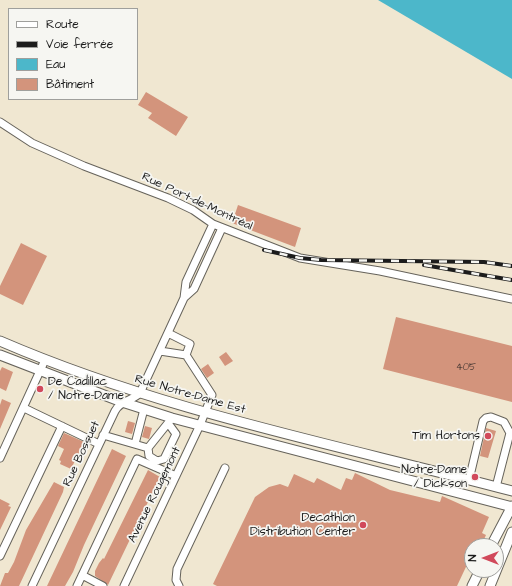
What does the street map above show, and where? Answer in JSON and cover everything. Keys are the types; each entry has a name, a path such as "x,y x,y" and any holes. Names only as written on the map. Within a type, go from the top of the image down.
{"main road":[{"name":"Rue Notre-Dame Est","path":"0,341 45,360 140,393 206,413 512,491"},
{"name":"Rue Notre-Dame Est","path":"0,355 144,409 170,421 200,426 328,457 512,507"},
{"path":"328,457 331,445"},
{"path":"495,538 512,507"},
{"path":"490,586 512,532"},
{"path":"490,586 512,548"}],"street":[{"name":"Rue Port-de-Montréal","path":"0,122 32,143 84,166 168,198 193,210 213,224 222,228 300,258 380,271 512,299"},
{"path":"122,402 133,398 140,393 184,298 186,282 213,224"},
{"path":"184,298 194,289 222,228"},
{"path":"160,351 186,355 190,344 168,333"},
{"name":"Avenue Rougemont","path":"124,586 206,413 212,395 186,355"},
{"path":"0,458 45,360"},
{"name":"Rue Bossuet","path":"32,586 115,411 122,402"},
{"path":"24,408 100,444"},
{"path":"135,444 144,409"},
{"path":"469,480 484,419 488,417 501,420 506,424 511,433 496,487"},
{"path":"170,421 176,434 164,459 157,461 149,456 148,448 170,421"},
{"path":"0,556 62,426"},
{"path":"104,436 148,448"},
{"path":"76,586 137,459 176,476"},
{"path":"178,586 176,580 177,569 225,468"},
{"path":"82,575 103,586"}],"water":[{"path":"378,0 512,0 512,79"}],"building":[{"path":"146,92 188,117 176,136 148,118 152,113 138,105"},
{"path":"238,205 301,228 295,247 232,223"},
{"path":"21,243 47,256 23,305 0,294 0,286"},
{"path":"396,317 512,346 512,402 383,369"},
{"path":"226,352 233,361 225,366 219,357"},
{"path":"208,364 214,373 207,378 201,369"},
{"path":"2,367 13,372 6,391 0,388 0,371"},
{"path":"2,399 11,403 0,429 0,405"},
{"path":"128,421 135,423 132,434 125,432"},
{"path":"145,426 152,428 149,439 142,437"},
{"name":"Tim Hortons","path":"486,428 496,431 488,458 480,456"},
{"path":"64,433 84,442 71,469 60,464 61,461 59,460 64,449 58,446"},
{"path":"112,449 126,456 84,545 73,572 65,586 47,586"},
{"path":"148,470 160,477 108,585 95,576 95,571 99,563 103,558 104,559"},
{"name":"Decathlon Distribution Center","path":"355,473 390,490 440,502 442,496 489,517 482,533 486,535 485,538 464,538 464,571 457,586 217,586 213,584 255,497 269,487 280,484 288,487 294,474 314,483 317,478 341,490 346,478 352,480"},
{"path":"54,482 64,487 63,492 19,586 0,586 5,573 8,573 14,562 26,530"},
{"path":"0,499 10,504 8,506 11,507 0,530"}],"railway":[{"path":"264,250 300,258 321,260 484,262 512,266"},
{"path":"424,265 512,280"}],"place":[{"name":"De Cadillac / Notre-Dame","path":"40,389"},
{"name":"Tim Hortons","path":"488,436"},
{"name":"Notre-Dame / Dickson","path":"475,477"},
{"name":"Decathlon Distribution Center","path":"363,525"}]}
